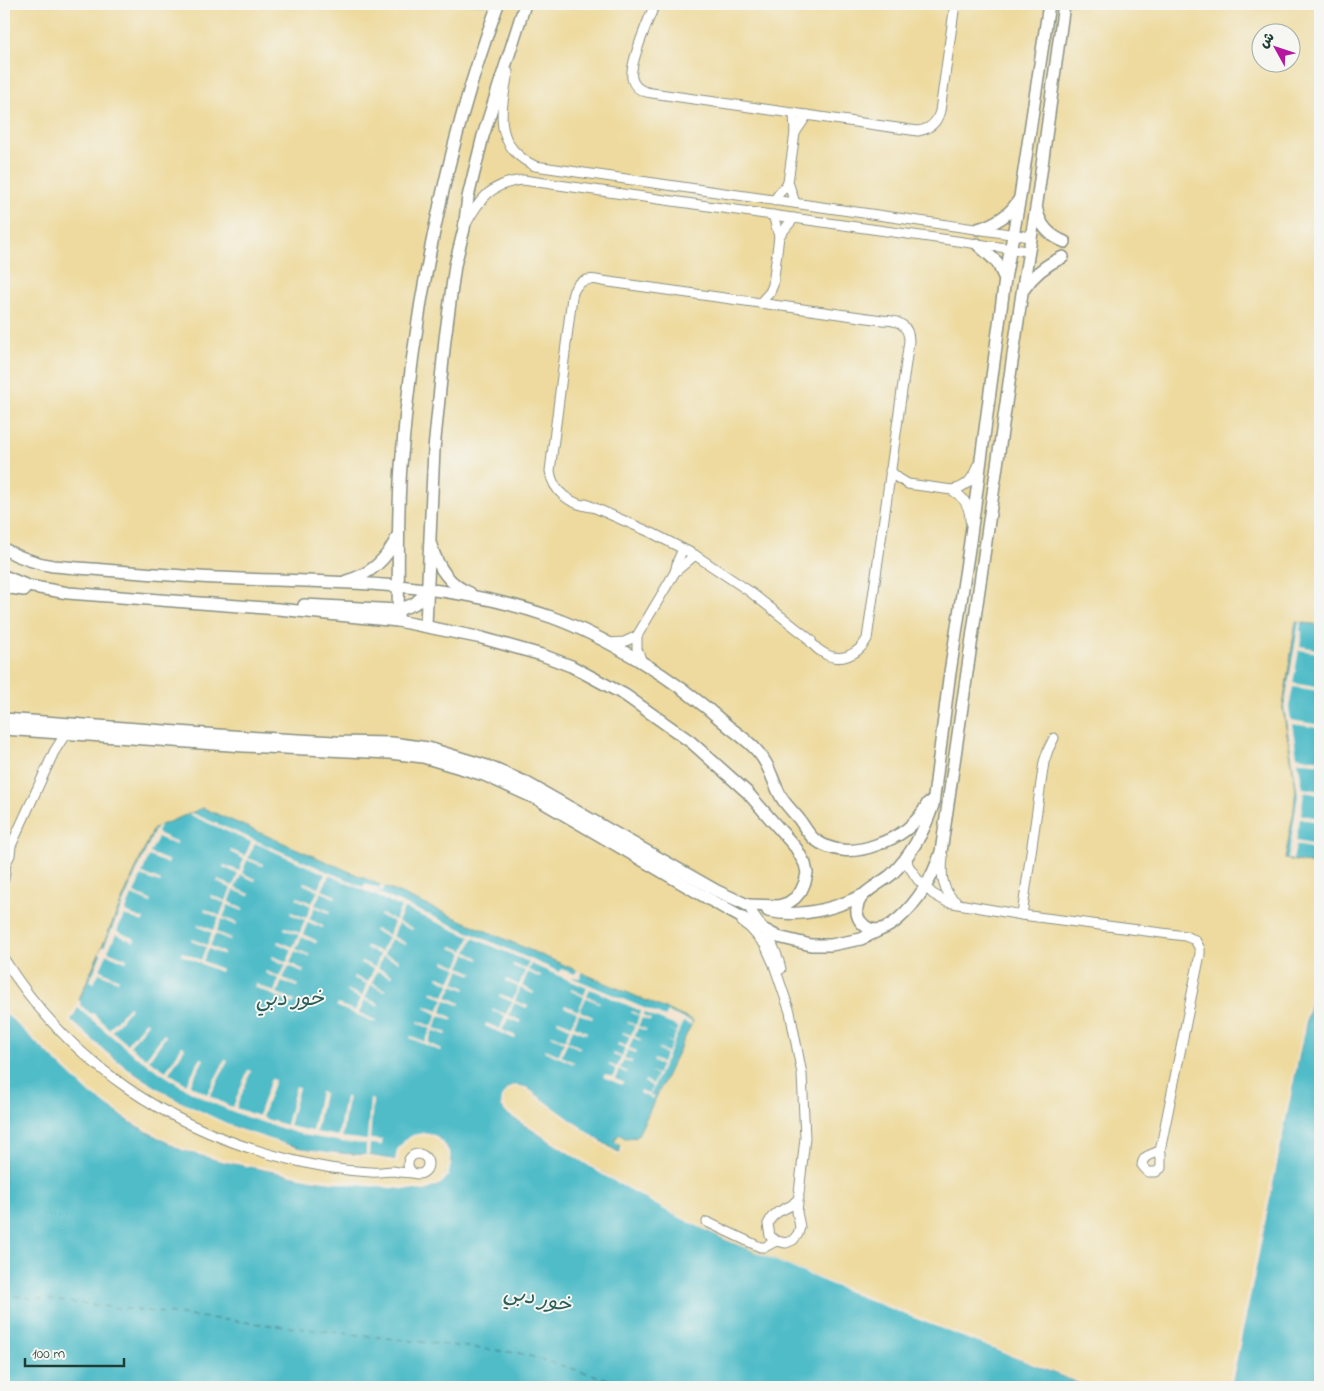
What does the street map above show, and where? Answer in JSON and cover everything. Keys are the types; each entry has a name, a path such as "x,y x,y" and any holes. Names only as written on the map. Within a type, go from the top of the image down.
{"main road":[{"path":"398,615 400,488 404,430 426,279 459,130 480,56 498,4"},
{"path":"426,625 434,449 444,339 455,265 482,136 525,4"},
{"path":"4,729 392,743 434,750 487,766 525,782 717,891 747,905 776,913 806,913 836,907 865,894 890,876 907,858 921,836 933,805 1005,279 1020,197 1049,4"},
{"path":"4,719 64,730 262,747 390,753 433,760 484,775 539,800 726,910 767,932 788,940 821,946 851,942 882,930 904,914 926,887 936,866 944,838 1064,4"},
{"path":"978,229 1002,218 1020,197"},
{"path":"1037,202 1037,212 1047,231 1055,238 1065,242"},
{"path":"977,244 997,262 1005,279"},
{"path":"1022,293 1044,268 1063,256"},
{"path":"340,582 359,576 377,566 390,550 399,531"},
{"path":"429,539 435,557 448,577 460,588 478,597"},
{"path":"4,549 34,563 53,566 216,578 340,582 427,589 478,597 526,608 553,617 610,643 642,662 694,698 758,752 769,767 783,800 813,838 826,847 842,851 859,850 874,846 901,834 922,815 935,786"},
{"path":"4,576 28,586 46,590 278,609 311,605 398,615 426,625 529,651 571,666 598,679 658,717 722,769 764,810 796,848 805,864 807,873 801,891 788,904 769,907 747,905"},
{"path":"4,586 28,591 46,590"},
{"path":"398,615 422,597 427,589"},
{"path":"865,894 857,905 859,919 868,928 882,930"}],"street":[{"path":"655,4 631,69 631,76 637,87 641,90 652,94 918,130 929,128 934,124 940,111 955,4"},
{"path":"514,37 502,104 502,126 510,146 526,161 546,168 1031,237"},
{"path":"775,201 776,196 784,190 788,182 795,133 794,113"},
{"path":"795,133 807,115"},
{"path":"464,229 474,209 486,194 504,184 523,180 1028,251"},
{"path":"788,182 795,203"},
{"path":"773,214 779,236 773,285 775,294 773,305"},
{"path":"779,236 794,218"},
{"path":"592,279 760,303 882,320 900,329 904,335 906,350 867,639 859,649 848,656 835,658 818,650 807,638 749,590 695,555 629,522 572,498 562,489 556,478 552,459 562,364 574,290 581,282 592,279"},
{"path":"760,303 768,295 773,285"},
{"path":"888,486 908,484 952,490 965,486 974,476 984,437"},
{"path":"890,471 908,484"},
{"path":"952,490 963,498 969,509 970,542"},
{"path":"642,662 638,650 638,636 675,572 683,549"},
{"path":"675,572 695,555"},
{"path":"610,643 624,642 638,636"},
{"path":"4,879 6,863 10,854 7,849 64,730"},
{"path":"1022,915 1044,762 1054,738"},
{"path":"944,838 942,870 944,888 956,902 964,906"},
{"path":"907,858 908,865 913,873 926,887 947,902 1022,915 1191,937 1195,940 1200,949 1160,1151"},
{"path":"747,905 767,932 777,953 784,991 797,1039 804,1096 805,1146 799,1198 797,1212 800,1227 798,1234 793,1240 786,1243 776,1241 770,1236 768,1224 772,1217 792,1206 799,1198"},
{"path":"726,910 750,928 765,945 784,991"},
{"path":"4,959 34,1002 84,1054 114,1079 160,1110 219,1138 270,1155 314,1166 419,1175 425,1172 428,1160 423,1155 416,1154 394,1172"},
{"path":"408,1162 408,1167 412,1173"},
{"path":"707,1222 765,1248 776,1241"},
{"path":"746,1240 756,1241 762,1238 768,1231"}],"sand":[{"path":"4,4 1320,4 1320,625 1296,622 1283,708 1296,787 1294,811 1285,859 1320,865 1320,954 1231,1387 1088,1387 726,1240 674,1215 520,1122 501,1106 506,1090 514,1085 526,1087 614,1142 619,1134 635,1138 692,1021 154,828 79,999 81,1002 397,1150 413,1135 435,1137 439,1139 445,1148 451,1164 441,1184 425,1191 316,1180 182,1150 133,1124 89,1092 4,1012"}],"water":[{"path":"1296,622 1320,625 1320,865 1285,859 1294,811 1296,788 1283,708"},
{"name":"خور دبي","path":"203,808 693,1021 637,1137 625,1138 619,1134 614,1141 620,1146 620,1153 591,1135 526,1087 514,1085 506,1090 501,1106 506,1113 587,1164 669,1211 726,1240 1088,1387 4,1387 4,1012 89,1092 133,1124 182,1150 221,1161 316,1180 425,1191 441,1184 451,1163 447,1148 433,1135 417,1135 409,1138 398,1151 395,1160 369,1155 305,1149 246,1132 174,1098 151,1084 102,1049 71,1020 81,1002 79,1000 154,828"},
{"path":"1320,954 1320,1387 1231,1387"}],"pier":[{"path":"1299,622 1301,622 1300,631 1302,631 1300,646 1320,650 1320,653 1299,650 1293,683 1320,688 1320,691 1293,687 1289,707 1291,720 1320,725 1320,728 1292,724 1297,756 1320,760 1320,764 1298,761 1303,788 1320,791 1320,795 1304,792 1301,815 1320,818 1320,822 1300,819 1296,841 1320,846 1320,850 1296,845 1293,860 1288,859 1298,795 1284,707"},
{"path":"192,813 363,887 365,884 379,889 381,885 385,887 382,892 374,891 560,972 561,969 575,974 577,970 582,972 580,978 571,977 665,1017 668,1012 692,1022 691,1025 683,1022 650,1095 654,1097 653,1099 639,1093 640,1090 649,1094 652,1086 644,1082 645,1080 653,1084 657,1075 649,1071 658,1074 661,1065 653,1061 654,1059 662,1063 666,1054 658,1050 668,1052 672,1043 664,1040 672,1042 676,1033 668,1028 676,1032 678,1027 644,1013 643,1016 651,1019 650,1021 642,1018 638,1026 646,1029 646,1031 638,1028 634,1036 642,1040 633,1038 629,1048 637,1051 636,1053 628,1050 624,1058 632,1061 632,1063 624,1060 620,1068 628,1072 619,1070 615,1079 623,1082 622,1085 603,1077 605,1074 613,1077 616,1069 608,1065 617,1067 621,1058 613,1055 614,1053 622,1057 625,1048 617,1045 618,1043 626,1046 630,1037 622,1033 631,1035 635,1026 627,1023 636,1025 639,1016 631,1013 632,1011 640,1015 641,1011 590,989 587,996 600,1002 586,998 580,1011 593,1017 592,1019 579,1014 574,1026 587,1032 586,1034 573,1029 567,1041 580,1047 580,1049 567,1043 561,1056 574,1062 574,1064 544,1051 545,1049 559,1055 564,1042 551,1036 565,1040 570,1028 557,1022 558,1020 571,1025 577,1013 564,1007 565,1005 578,1011 584,997 571,991 571,989 584,995 587,988 531,964 528,970 541,976 540,978 528,972 522,986 534,992 533,994 520,988 515,1001 528,1006 527,1008 514,1003 509,1015 521,1021 521,1023 508,1018 502,1030 516,1036 515,1039 485,1026 486,1023 500,1029 505,1016 492,1011 493,1009 506,1014 512,1002 499,996 500,994 513,999 518,987 505,981 506,979 519,985 525,971 512,966 513,964 526,969 529,962 473,938 467,952 479,958 479,960 466,954 460,967 473,973 472,975 459,970 454,983 466,988 465,990 453,985 447,997 460,1003 459,1005 446,1000 441,1012 453,1018 452,1020 440,1015 434,1028 447,1033 446,1035 433,1030 428,1043 441,1049 440,1051 410,1038 411,1036 425,1042 431,1029 418,1023 419,1021 432,1027 437,1014 425,1008 425,1006 438,1011 444,999 431,993 432,991 444,996 450,984 437,978 438,976 451,981 457,968 444,963 445,961 458,966 463,953 451,948 452,946 464,951 470,937 404,908 398,922 413,928 412,930 398,924 392,936 406,943 406,945 391,939 384,954 399,960 398,962 383,956 378,968 392,975 391,977 377,971 372,983 386,990 371,985 365,998 379,1004 378,1006 364,1000 359,1013 377,1021 376,1023 336,1006 338,1004 355,1011 361,999 347,992 348,990 362,996 367,984 353,978 354,976 368,982 374,969 360,963 361,961 375,967 380,955 366,948 367,946 381,952 388,937 374,931 375,929 389,935 394,922 380,916 381,914 395,920 401,907 329,875 322,890 336,896 335,898 321,892 315,905 330,911 329,913 315,907 309,919 323,926 323,928 308,922 303,934 317,941 316,943 302,937 296,949 310,955 309,957 295,951 290,963 304,970 303,972 289,966 283,978 298,985 297,987 282,981 277,993 295,1001 293,1004 255,987 256,984 274,992 279,979 265,973 266,971 280,977 286,965 271,958 272,956 287,962 292,950 277,943 278,941 293,947 299,935 284,929 285,927 300,933 305,920 290,914 291,912 306,918 311,906 297,899 297,897 312,903 318,891 303,884 304,882 319,888 325,874 255,843 248,858 263,864 262,866 247,860 242,873 256,879 255,881 241,875 235,888 250,894 249,896 234,890 229,902 243,909 243,911 228,905 223,917 237,923 236,925 222,919 216,932 231,938 230,940 215,934 210,946 224,953 223,955 209,949 203,961 221,969 220,972 181,955 182,952 201,960 206,947 191,941 192,939 207,945 212,933 197,926 198,924 213,930 219,918 204,911 205,909 220,916 225,903 210,897 211,895 226,901 231,888 217,882 218,880 233,886 238,874 223,867 224,865 239,871 244,859 230,852 231,850 245,856 251,842 188,814"},
{"path":"160,825 157,833 177,842 176,845 158,837 150,853 169,861 168,864 149,856 142,873 161,881 160,883 141,876 134,893 152,901 151,903 132,895 125,912 144,919 143,922 124,915 117,931 135,939 134,942 116,934 108,951 127,959 126,962 107,954 100,970 119,979 118,981 99,973 94,983 90,981 101,954 99,953 102,947 104,947 156,827"},
{"path":"1320,952 1252,1288 1231,1387 1228,1387 1318,954"},
{"path":"77,999 81,1002 80,1005 91,1014 93,1013 109,1029 129,1006 131,1008 112,1031 127,1044 146,1021 148,1023 130,1046 146,1058 164,1034 166,1036 149,1060 166,1071 182,1046 185,1048 169,1073 186,1084 201,1058 204,1059 190,1085 207,1094 225,1060 228,1061 210,1096 229,1106 233,1107 248,1070 251,1071 236,1108 258,1116 271,1079 275,1080 262,1117 266,1119 286,1125 296,1086 299,1087 289,1126 312,1131 320,1092 324,1093 316,1132 338,1136 345,1097 348,1097 342,1137 367,1140 370,1099 373,1100 370,1139 382,1140 382,1145 370,1144 369,1156 395,1160 397,1150 405,1140 413,1135 423,1133 434,1135 443,1142 450,1153 451,1164 448,1176 441,1184 425,1191 355,1185 316,1180 221,1161 182,1150 134,1124 89,1093 4,1012 4,1009 90,1090 135,1122 183,1148 316,1177 424,1188 440,1182 446,1174 449,1164 447,1154 441,1144 433,1137 414,1137 400,1151 398,1161 395,1163 365,1157 298,1150 238,1131 176,1102 134,1077 104,1054 68,1021 78,1002","holes":["78,1008 135,1056 181,1086 212,1103 246,1117 303,1135 366,1144 366,1155 351,1155 298,1148 239,1129 177,1100 135,1074 106,1052 71,1020"]},
{"path":"514,1085 526,1087 618,1154 621,1151 620,1146 623,1148 623,1151 621,1155 617,1156 525,1089 515,1087 508,1092 504,1098 504,1105 508,1111 605,1173 674,1213 749,1249 1090,1387 863,1298 726,1240 674,1215 603,1175 506,1113 501,1106 502,1098 506,1090"}],"ferry route":[{"path":"4,1295 519,1353 635,1387"}]}
